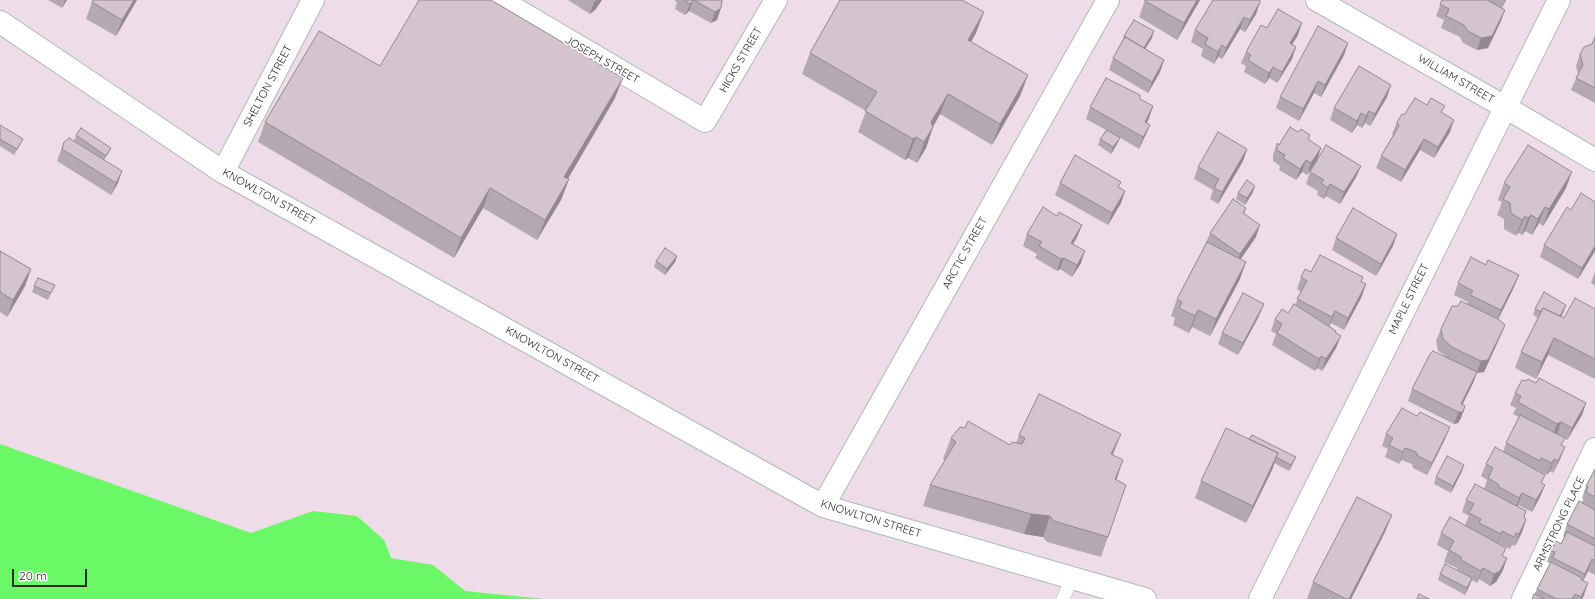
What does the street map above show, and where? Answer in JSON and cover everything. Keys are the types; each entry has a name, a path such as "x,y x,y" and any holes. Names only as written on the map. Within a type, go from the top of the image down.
{"main road":[{"name":"SHELTON STREET","path":"223,172 314,0"},
{"name":"JOSEPH STREET","path":"500,0 705,121"},
{"name":"HICKS STREET","path":"705,121 776,0"},
{"name":"ARCTIC STREET","path":"823,506 1108,0"},
{"name":"WILLIAM STREET","path":"1317,0 1595,160"},
{"name":"MAPLE STREET","path":"1260,599 1559,0"},
{"name":"KNOWLTON STREET","path":"0,22 223,172 823,506 1143,599"},
{"name":"ARMSTRONG PLACE","path":"1523,599 1595,449"}],"lane":[{"path":"1063,599 1072,578"}],"shaded area":[{"path":"0,444 251,533 313,511 357,516 384,540 391,558 433,565 465,591 544,599 0,599"}],"building":[{"path":"93,0 134,0 122,20 92,2"},
{"path":"419,0 491,0 623,78 564,177 569,179 545,220 490,188 461,238 265,122 319,31 380,66"},
{"path":"684,0 693,0 690,4"},
{"path":"694,0 722,0 721,8 715,12"},
{"path":"840,0 962,0 984,12 968,40 1028,75 1000,124 948,94 931,122 933,127 924,142 916,137 913,139 865,111 877,92 810,53"},
{"path":"1145,0 1197,0 1184,23"},
{"path":"1213,0 1260,0 1250,20 1244,17 1226,48 1222,45 1218,52 1205,44 1208,38 1195,30"},
{"path":"1442,0 1487,0 1505,10 1492,36 1481,38 1468,31 1464,25 1446,16 1449,9 1440,4"},
{"path":"1278,9 1302,23 1290,43 1296,47 1282,72 1273,67 1269,73 1248,60 1251,55 1246,52 1261,25 1267,28"},
{"path":"1134,20 1154,31 1144,48 1124,36"},
{"path":"1318,26 1348,43 1325,85 1318,81 1303,109 1280,97"},
{"path":"1125,37 1164,60 1152,82 1113,58"},
{"path":"1595,37 1595,88 1576,78 1583,65 1580,54 1584,47 1592,44"},
{"path":"1359,66 1391,85 1375,114 1369,111 1366,116 1361,113 1357,121 1334,108"},
{"path":"1106,78 1140,95 1140,99 1153,106 1145,122 1150,125 1143,137 1090,107"},
{"path":"1415,98 1427,105 1431,98 1445,106 1441,112 1454,120 1438,147 1424,139 1405,170 1381,156 1399,126 1397,122 1402,114 1404,115"},
{"path":"0,125 23,139 17,149 0,139"},
{"path":"1290,127 1298,132 1301,129 1310,135 1308,139 1321,148 1311,163 1306,160 1300,169 1283,158 1285,155 1277,150 1277,143 1279,145"},
{"path":"81,128 111,148 106,156 76,135"},
{"path":"1107,130 1120,138 1113,147 1100,139"},
{"path":"1218,132 1247,149 1222,192 1214,188 1219,179 1198,167"},
{"path":"69,138 122,171 116,183 62,149 64,142"},
{"path":"1326,145 1361,166 1344,192 1330,184 1328,188 1321,183 1324,180 1310,172"},
{"path":"1528,145 1572,172 1549,209 1545,207 1538,219 1531,215 1528,218 1525,216 1522,220 1511,213 1510,203 1503,199 1510,187 1504,183"},
{"path":"1075,155 1121,182 1118,187 1125,191 1112,213 1060,183"},
{"path":"1247,180 1255,186 1247,198 1238,193"},
{"path":"1581,193 1595,202 1595,246 1582,268 1544,245 1567,207 1571,210"},
{"path":"1233,199 1246,208 1243,213 1260,225 1240,254 1210,233"},
{"path":"1043,207 1057,216 1059,212 1082,225 1071,243 1085,251 1077,265 1064,258 1061,259 1039,246 1042,242 1027,234"},
{"path":"1353,208 1397,234 1381,264 1336,238"},
{"path":"1207,242 1246,262 1216,319 1198,310 1195,316 1179,308 1182,302 1177,299"},
{"path":"665,248 677,256 667,269 656,261"},
{"path":"0,251 31,269 13,300 0,292"},
{"path":"1320,255 1363,277 1361,282 1366,284 1348,318 1335,311 1332,317 1297,299 1307,281 1301,277 1305,269 1311,272"},
{"path":"1471,257 1486,265 1488,260 1519,275 1501,310 1470,295 1473,291 1458,283"},
{"path":"38,278 55,285 51,293 34,286"},
{"path":"1544,292 1566,305 1560,316 1543,308 1541,312 1535,309"},
{"path":"1243,293 1264,304 1243,343 1222,333"},
{"path":"1575,298 1595,309 1595,359 1554,338 1542,362 1521,352 1543,308 1564,318"},
{"path":"1461,301 1498,319 1505,325 1488,360 1481,361 1452,347 1443,339 1441,329 1452,306 1458,306"},
{"path":"1294,304 1336,331 1335,332 1341,336 1326,359 1321,356 1319,359 1277,333 1282,324 1275,319 1282,309 1288,313"},
{"path":"1433,351 1477,372 1461,404 1465,406 1463,412 1458,412 1412,389"},
{"path":"1539,378 1586,403 1572,428 1561,422 1557,424 1518,402 1521,396 1515,393 1522,380 1526,381 1528,379 1536,383"},
{"path":"1039,394 1121,434 1111,454 1123,460 1115,479 1126,485 1108,537 1054,521 1050,516 1031,514 930,485 956,442 951,438 960,427 965,428 968,421 1010,445 1012,442 1022,444 1025,438 1019,435"},
{"path":"1402,408 1417,416 1420,412 1450,427 1432,463 1418,456 1416,452 1405,448 1403,452 1389,445 1393,438 1386,434"},
{"path":"1520,415 1565,438 1561,445 1565,447 1558,461 1554,459 1552,463 1541,458 1540,461 1506,443"},
{"path":"1226,428 1278,453 1253,506 1201,481"},
{"path":"1252,435 1296,457 1291,465 1276,457 1278,453 1249,439"},
{"path":"1495,447 1545,475 1541,483 1545,485 1536,500 1522,493 1519,498 1499,487 1498,484 1488,478 1493,468 1486,464"},
{"path":"1447,456 1464,465 1453,486 1436,477"},
{"path":"1595,469 1595,497 1586,492 1588,487 1586,486"},
{"path":"1475,484 1526,511 1524,516 1526,520 1519,534 1516,533 1514,537 1502,531 1501,534 1479,523 1481,519 1469,513 1474,504 1466,500"},
{"path":"1357,497 1392,515 1349,599 1346,599 1313,582"},
{"path":"1579,501 1595,510 1595,539 1567,524"},
{"path":"1450,517 1506,548 1502,556 1507,558 1500,571 1494,574 1483,568 1481,571 1461,560 1461,557 1449,550 1454,541 1441,533"},
{"path":"1567,532 1595,546 1595,561 1592,559 1585,574 1553,558 1555,552 1551,551 1556,541 1561,544"},
{"path":"1551,562 1582,578 1581,580 1588,583 1581,597 1575,594 1572,599 1557,599 1537,589"},
{"path":"1445,564 1472,578 1467,588 1440,574"},
{"path":"1419,594 1429,599 1417,599"},
{"path":"1534,594 1544,599 1532,599"}]}
